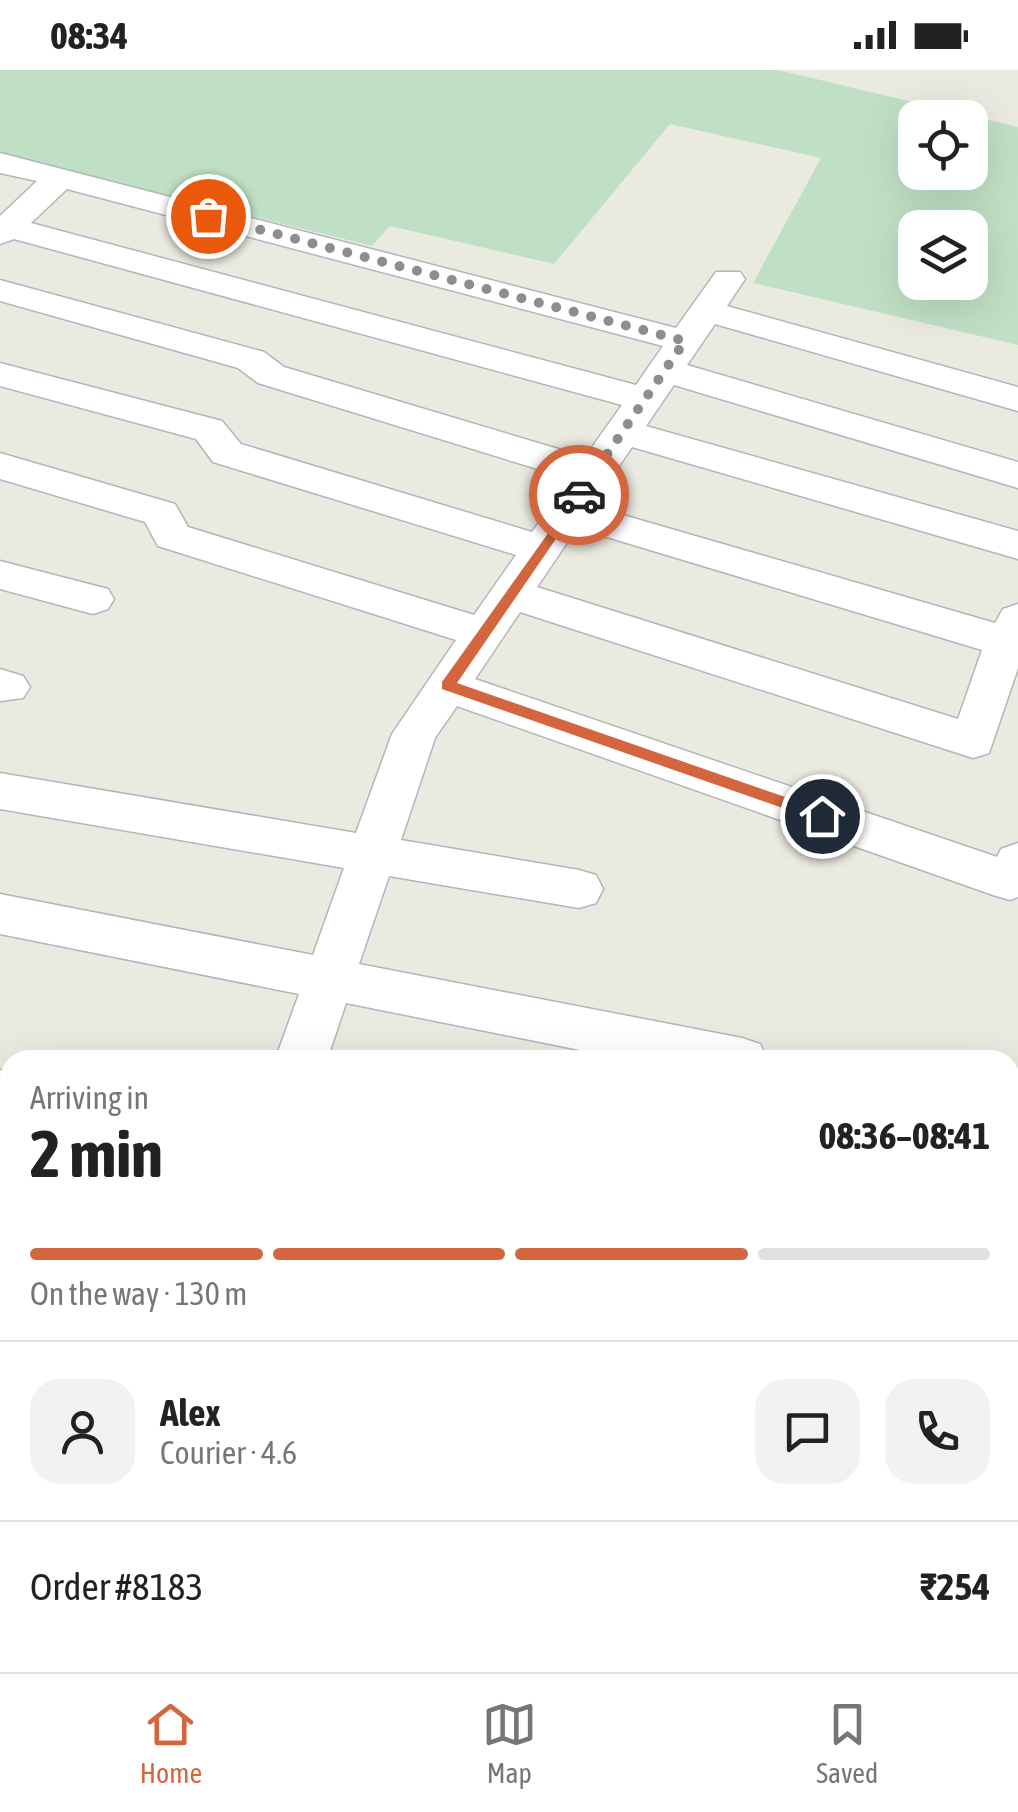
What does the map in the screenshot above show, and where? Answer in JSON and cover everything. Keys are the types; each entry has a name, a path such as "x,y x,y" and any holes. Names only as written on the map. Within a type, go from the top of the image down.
{"street":[{"path":"0,163 675,355 1018,475"},
{"path":"4,231 60,177"},
{"path":"4,231 675,355 1018,399"},
{"path":"0,290 251,360 271,375 594,473"},
{"path":"304,1050 414,734 675,355"},
{"path":"675,355 1018,545"},
{"path":"0,414 17,379 209,430 227,454 542,548"},
{"path":"0,466 161,513 172,536 484,633"},
{"path":"511,594 973,741 1011,647 567,512"},
{"path":"0,575 93,599"},
{"path":"447,686 1010,881 1018,862"},
{"path":"0,791 579,889"},
{"path":"0,914 692,1050"}],"green space":[{"path":"0,70 778,70 904,100 898,100 898,190 988,190 988,120 1018,127 1018,345 753,283 821,158 670,124 554,264 390,226 372,246 0,154"}],"way so far":[{"path":"208,216 685,341 579,495"}],"route":[{"path":"579,495 447,686 822,816"}]}
